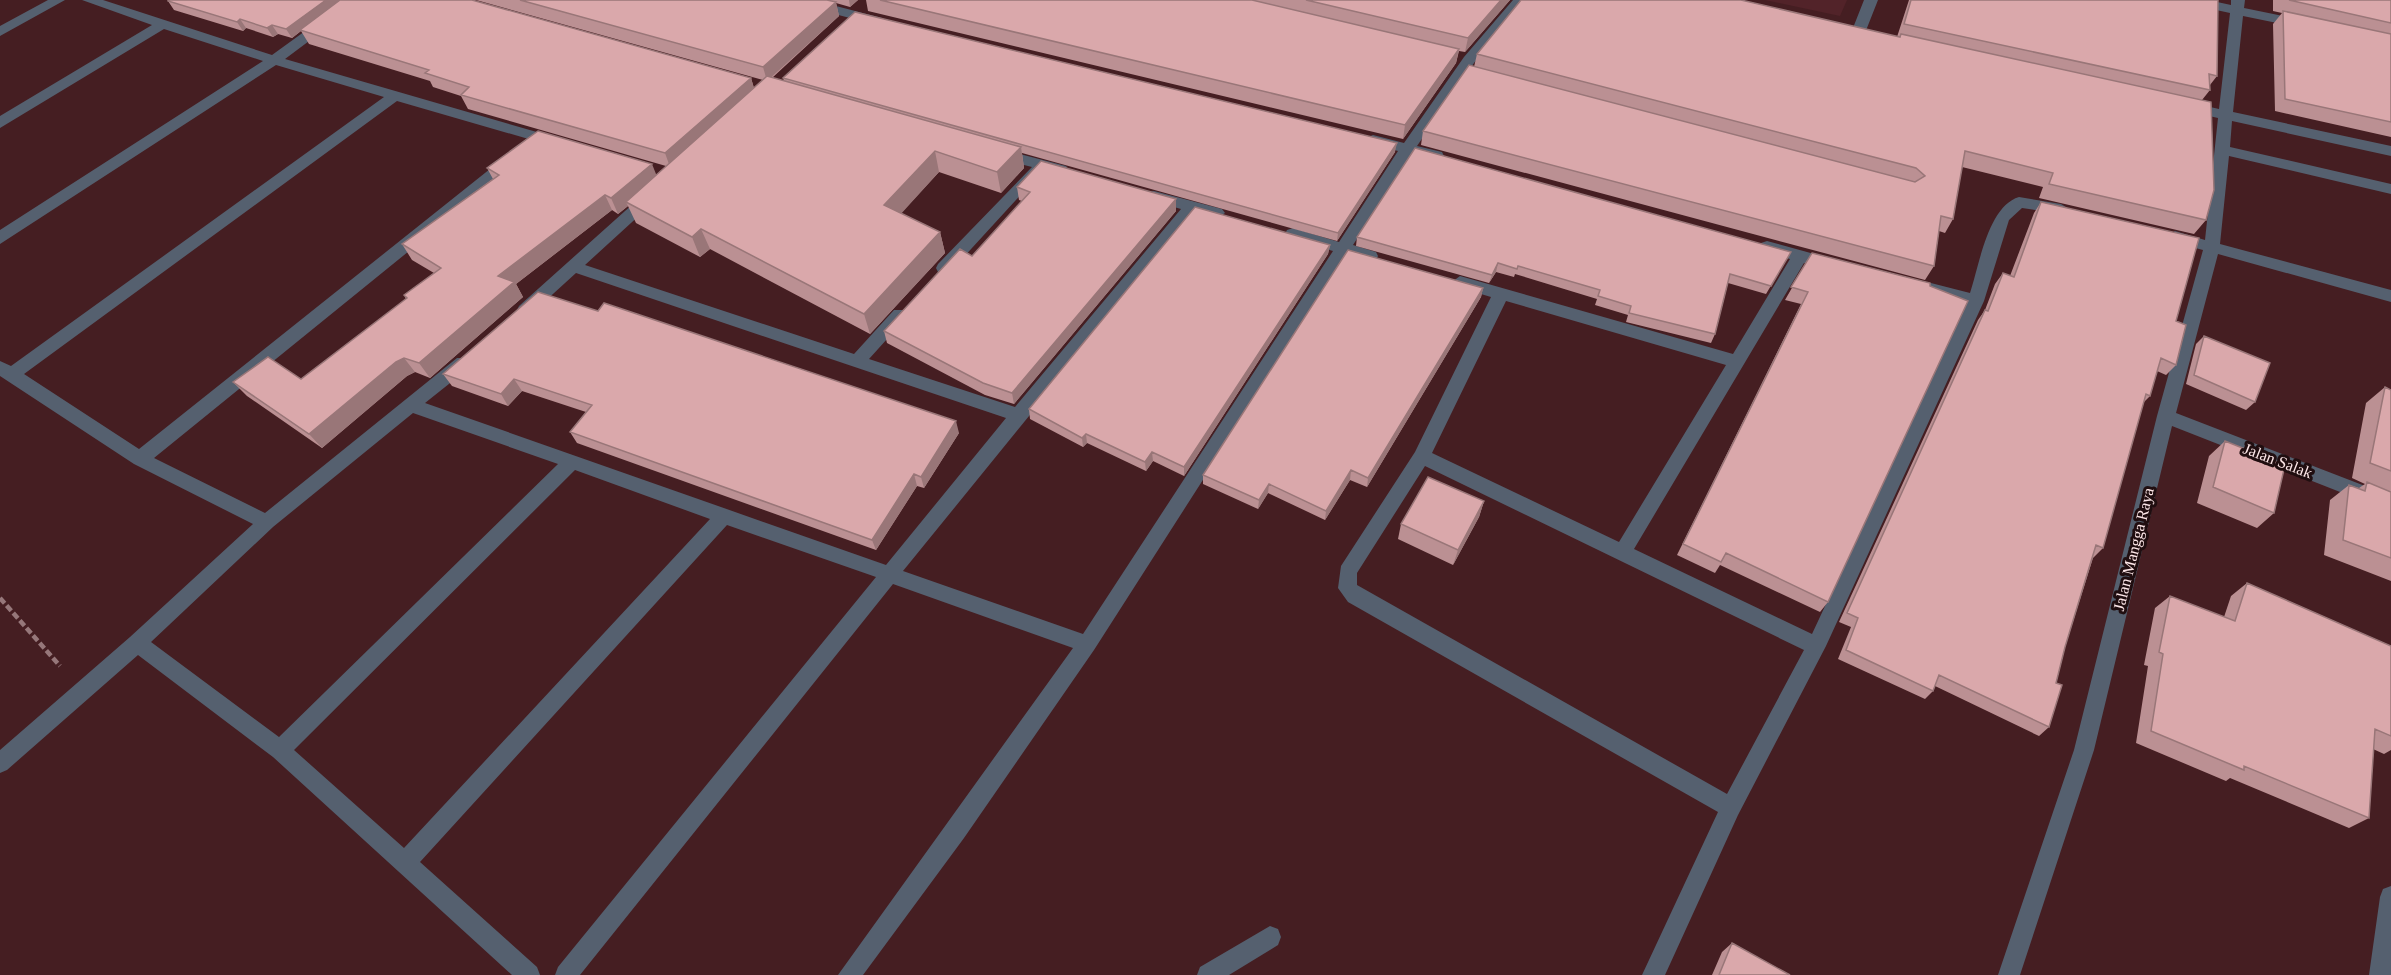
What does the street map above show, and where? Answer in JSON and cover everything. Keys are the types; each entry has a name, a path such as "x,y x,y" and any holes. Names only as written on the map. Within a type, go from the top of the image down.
{"street":[{"path":"0,32 58,0"},
{"path":"89,0 274,60 572,147"},
{"path":"0,238 274,60 357,0"},
{"path":"797,0 888,24"},
{"path":"837,30 869,0"},
{"path":"849,975 956,831 1087,644 1341,248 1465,65 1520,0"},
{"path":"1858,33 1871,0"},
{"path":"2189,0 2237,5 2313,26"},
{"name":"Jalan Mangga Raya","path":"2009,975 2084,750 2166,416 2212,246 2237,5"},
{"path":"0,123 163,24"},
{"path":"267,522 140,459 6,370 394,96"},
{"path":"2174,104 2391,151"},
{"path":"140,459 539,137"},
{"path":"1361,137 1454,161"},
{"path":"984,149 1072,173"},
{"path":"2223,150 2391,189"},
{"path":"933,279 1040,164"},
{"path":"512,321 664,184"},
{"path":"1137,191 1238,219"},
{"path":"1653,975 1731,808 1816,646 1976,301 2002,217 2008,209 2019,202 2074,212"},
{"path":"566,975 892,575 1018,415 1192,206"},
{"path":"1284,232 1387,261"},
{"path":"2154,232 2391,296"},
{"path":"1754,243 1844,267"},
{"path":"1622,553 1800,256"},
{"path":"574,267 1018,415"},
{"path":"1444,277 1738,362"},
{"path":"1910,284 1976,301"},
{"path":"1501,294 1422,456 1348,572 1347,588 1365,602 1731,808"},
{"path":"856,361 910,303"},
{"path":"0,763 137,643 267,522 413,406 476,352"},
{"path":"413,406 1087,644"},
{"name":"Jalan Salak","path":"2166,416 2391,504"},
{"path":"1422,456 1816,646"},
{"path":"280,750 572,462"},
{"path":"406,861 724,516"},
{"path":"137,643 280,750 406,861 529,975"},
{"path":"2380,975 2391,897"},
{"path":"1208,975 1270,937"}],"path":[{"path":"0,598 82,691"}],"shaded area":[{"path":"1765,0 1847,0 1840,16"}],"building":[{"path":"168,0 326,0 286,29 272,25 267,28 240,19 237,22"},
{"path":"340,0 472,0 751,78 665,153 461,95 469,87 425,73 429,70 300,30"},
{"path":"520,0 827,0 836,2 763,67"},
{"path":"880,0 1252,0 1459,49 1405,125"},
{"path":"1306,0 1501,0 1468,38"},
{"path":"1521,0 1741,0 1900,37 1901,34 2211,102 2214,190 2206,220 2049,184 2053,173 1965,151 1953,219 1941,216 1934,266 1423,131 1469,65 1915,182 1925,176 1916,168 1477,54"},
{"path":"1911,0 2218,0 2217,76 2209,74 2210,90 1904,24"},
{"path":"2289,0 2391,0 2391,23"},
{"path":"2283,11 2391,34 2391,122 2285,99"},
{"path":"855,12 1397,143 1338,233 783,78"},
{"path":"767,76 1021,147 997,172 935,151 884,205 940,232 864,314 701,229 692,237 626,202"},
{"path":"538,131 652,164 611,198 605,195 498,276 514,282 419,363 404,358 396,362 309,434 233,382 268,357 301,379 407,298 404,295 441,268 402,244 499,175 487,168"},
{"path":"1415,148 1791,252 1771,286 1730,274 1715,334 1629,313 1631,306 1598,296 1600,290 1518,266 1517,269 1498,263 1492,275 1357,237"},
{"path":"1041,161 1176,199 1012,393 983,383 884,331 960,249 972,256 1030,192 1017,187"},
{"path":"2041,202 2199,238 2176,321 2186,325 2176,365 2161,358 2150,396 2146,394 2103,548 2096,545 2065,647 2056,683 2062,685 2049,727 1939,675 1933,691 1846,650 1858,618 1847,613 1985,310 1988,311 2003,273 2014,277"},
{"path":"1195,207 1330,245 1184,467 1152,452 1145,462 1086,434 1082,438 1029,409"},
{"path":"1348,250 1483,288 1368,478 1351,470 1326,511 1269,484 1259,500 1203,475"},
{"path":"1812,253 1930,283 1930,286 1968,301 1828,602 1726,553 1721,562 1683,544 1808,292 1791,287"},
{"path":"538,292 598,311 604,303 956,421 921,477 914,474 872,540 570,432 592,405 514,379 501,394 443,374"},
{"path":"2204,336 2270,363 2255,402 2194,375"},
{"path":"2385,387 2391,390 2391,471 2370,463"},
{"path":"2225,441 2285,465 2274,513 2213,487"},
{"path":"1428,477 1484,501 1458,550 1401,524"},
{"path":"2367,482 2391,492 2391,558 2343,540 2349,485 2365,491"},
{"path":"2247,583 2391,646 2391,736 2375,729 2369,818 2244,766 2244,770 2151,731 2163,654 2159,652 2170,596 2235,621"},
{"path":"1732,943 1790,975 1719,975"}]}
